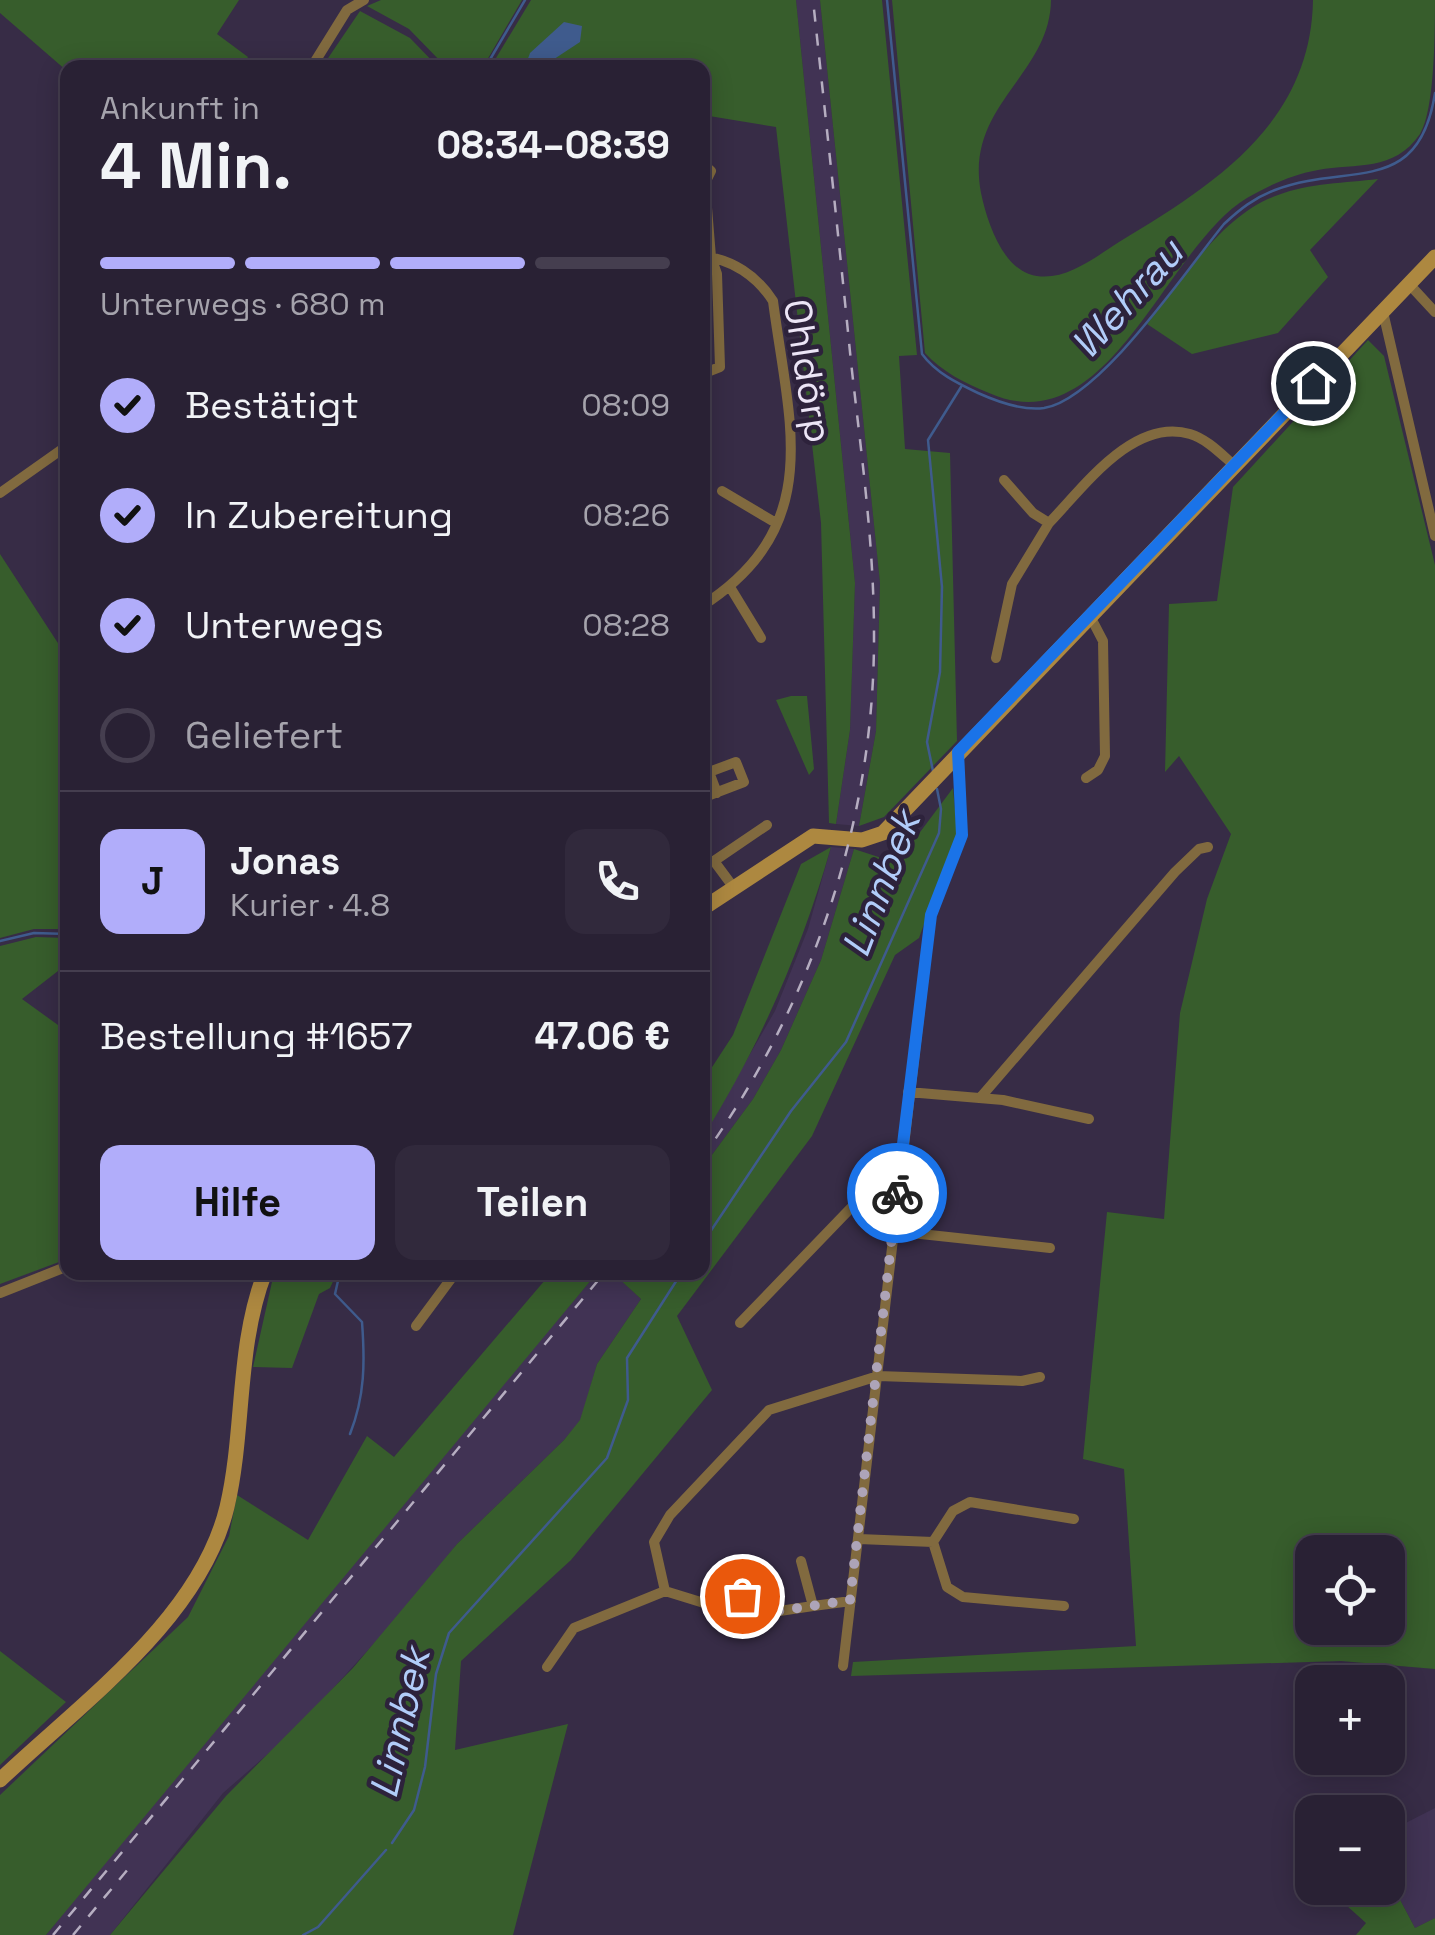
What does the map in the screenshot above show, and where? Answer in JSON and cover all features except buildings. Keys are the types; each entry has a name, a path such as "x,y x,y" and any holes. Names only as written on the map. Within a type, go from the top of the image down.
{"main road":[{"path":"710,904 812,836 862,840 883,833 1435,256"},
{"path":"0,1780 166,1622 208,1559 226,1508 250,1328 263,1280"}],"street":[{"path":"316,60 346,10 364,0"},
{"name":"Ohldörp","path":"710,257 748,274 773,301 794,455 793,482 752,569 710,601"},
{"path":"710,261 717,274 720,366 710,370"},
{"path":"1408,284 1435,312"},
{"path":"1383,312 1435,536"},
{"path":"996,658 1012,584 1049,522 1107,463 1154,435 1180,432 1202,438 1235,466"},
{"path":"0,493 60,451"},
{"path":"1004,480 1033,513 1049,522"},
{"path":"722,492 776,523"},
{"path":"730,587 761,638"},
{"path":"1086,778 1098,770 1105,756 1103,641 1090,616"},
{"path":"844,1666 931,915 962,835 958,752"},
{"path":"710,795 717,793"},
{"path":"734,888 714,861 767,826"},
{"path":"980,1098 1204,848"},
{"path":"908,1092 980,1098 1089,1119"},
{"path":"740,1324 901,1156"},
{"path":"893,1231 1050,1248"},
{"path":"0,1293 60,1269"},
{"path":"416,1326 450,1280"},
{"path":"665,1591 654,1542 670,1515 769,1410 878,1376 1022,1382 1040,1377"},
{"path":"932,1542 953,1511 970,1502 1074,1518"},
{"path":"859,1539 932,1542"},
{"path":"932,1542 947,1587 963,1596 1064,1606"},
{"path":"802,1561 813,1606"},
{"path":"738,1577 746,1616"},
{"path":"547,1667 574,1628 665,1591 746,1616 850,1600"}],"shaded area":[{"path":"796,0 820,0 880,582 876,731 859,826 836,824 850,730 855,583"},
{"path":"831,847 854,849 821,960 781,1050 753,1099 710,1157 710,1123 775,1011 808,929"},
{"path":"591,1280 621,1280 641,1299 597,1364 581,1420 457,1544 401,1614 293,1732 223,1793 110,1935 46,1935 273,1655"},
{"path":"1435,1808 1435,1918 1415,1928 1403,1905 1405,1823"}],"green space":[{"path":"0,0 239,0 217,34 248,57 60,60 60,65 0,13"},
{"path":"381,0 522,0 487,60 439,60 409,29 367,6"},
{"path":"531,0 796,0 855,583 850,730 836,824 829,823 821,523 776,127 710,116 710,60 495,60"},
{"path":"820,0 882,0 917,355 899,356 905,449 950,453 957,741 884,817 859,826 876,731 880,583"},
{"path":"892,0 1051,0 1047,27 1037,50 995,113 979,163 981,193 997,240 1011,261 1029,274 1053,276 1077,268 1189,198 1250,146 1276,116 1295,82 1308,44 1313,0 1435,0 1429,107 1420,134 1398,155 1374,164 1300,174 1247,198 1217,223 1101,368 1068,392 1031,402 971,385 925,353"},
{"path":"360,11 410,38 431,60 327,60"},
{"path":"1378,179 1310,250 1328,277 1278,333 1192,354 1147,324 1205,250 1258,204 1302,188"},
{"path":"1368,340 1384,356 1435,565 1435,1669 1341,1661 851,1676 853,1662 1136,1646 1124,1469 1083,1459 1107,1212 1164,1219 1180,1013 1207,899 1231,834 1179,756 1165,772 1169,604 1217,601 1233,487"},
{"path":"0,554 60,646 60,929 34,929 0,938"},
{"path":"807,696 814,769 809,775 776,700"},
{"path":"953,788 957,833 919,938 895,955 812,1136 710,1272 710,1157 753,1099 781,1050 821,960 854,849 897,863"},
{"path":"831,847 777,997 710,1125 710,1070 733,1035 801,864"},
{"path":"36,937 60,938 60,972 22,999 60,1030 60,1262 0,1284 0,946"},
{"path":"272,1280 334,1280 330,1288 319,1294 292,1368 253,1367"},
{"path":"545,1280 591,1280 46,1935 0,1935 0,1795 188,1617 229,1536 237,1495 308,1540 367,1436 394,1457"},
{"path":"620,1280 704,1280 677,1316 712,1390 571,1560 461,1661 455,1750 568,1724 513,1935 110,1935 226,1796 353,1668 457,1544 564,1440 580,1420 597,1364 641,1299"},
{"path":"0,1651 66,1702 0,1765"},
{"path":"1346,1905 1403,1905 1415,1928 1435,1918 1435,1935 1356,1935 1366,1923"}],"water":[{"path":"564,22 582,26 580,42 553,60 528,60 530,53"}],"waterway":[{"name":"Wehrau","path":"490,60 525,0"},
{"name":"Wehrau","path":"887,0 922,354 955,381 1019,407 1044,408 1091,382 1166,300 1224,224 1254,200 1302,182 1376,170 1397,162 1414,149 1427,126 1435,93"},
{"name":"Linnbek","path":"933,771 927,742 940,672 942,587 928,440 961,387"},
{"name":"Linnbek","path":"710,1232 791,1111 846,1042 939,833 941,809 937,789"},
{"name":"Wehrau","path":"0,941 34,933 60,934"},
{"path":"338,1280 335,1294 362,1322 361,1392 350,1434"},
{"name":"Linnbek","path":"392,1843 414,1810 425,1767 436,1674 449,1633 607,1458 628,1400 627,1358 677,1280"},
{"name":"Linnbek","path":"303,1935 318,1927 386,1850"}],"railway":[{"path":"710,1146 775,1039 829,910 863,774 871,704 874,634 869,532 813,0"},
{"path":"53,1935 598,1280"},
{"path":"73,1935 134,1862"}],"way so far":[{"path":"742,1596 746,1616 850,1600 874,1420 897,1193"}],"route":[{"path":"897,1193 931,915 962,835 958,752 1313,383"}]}
